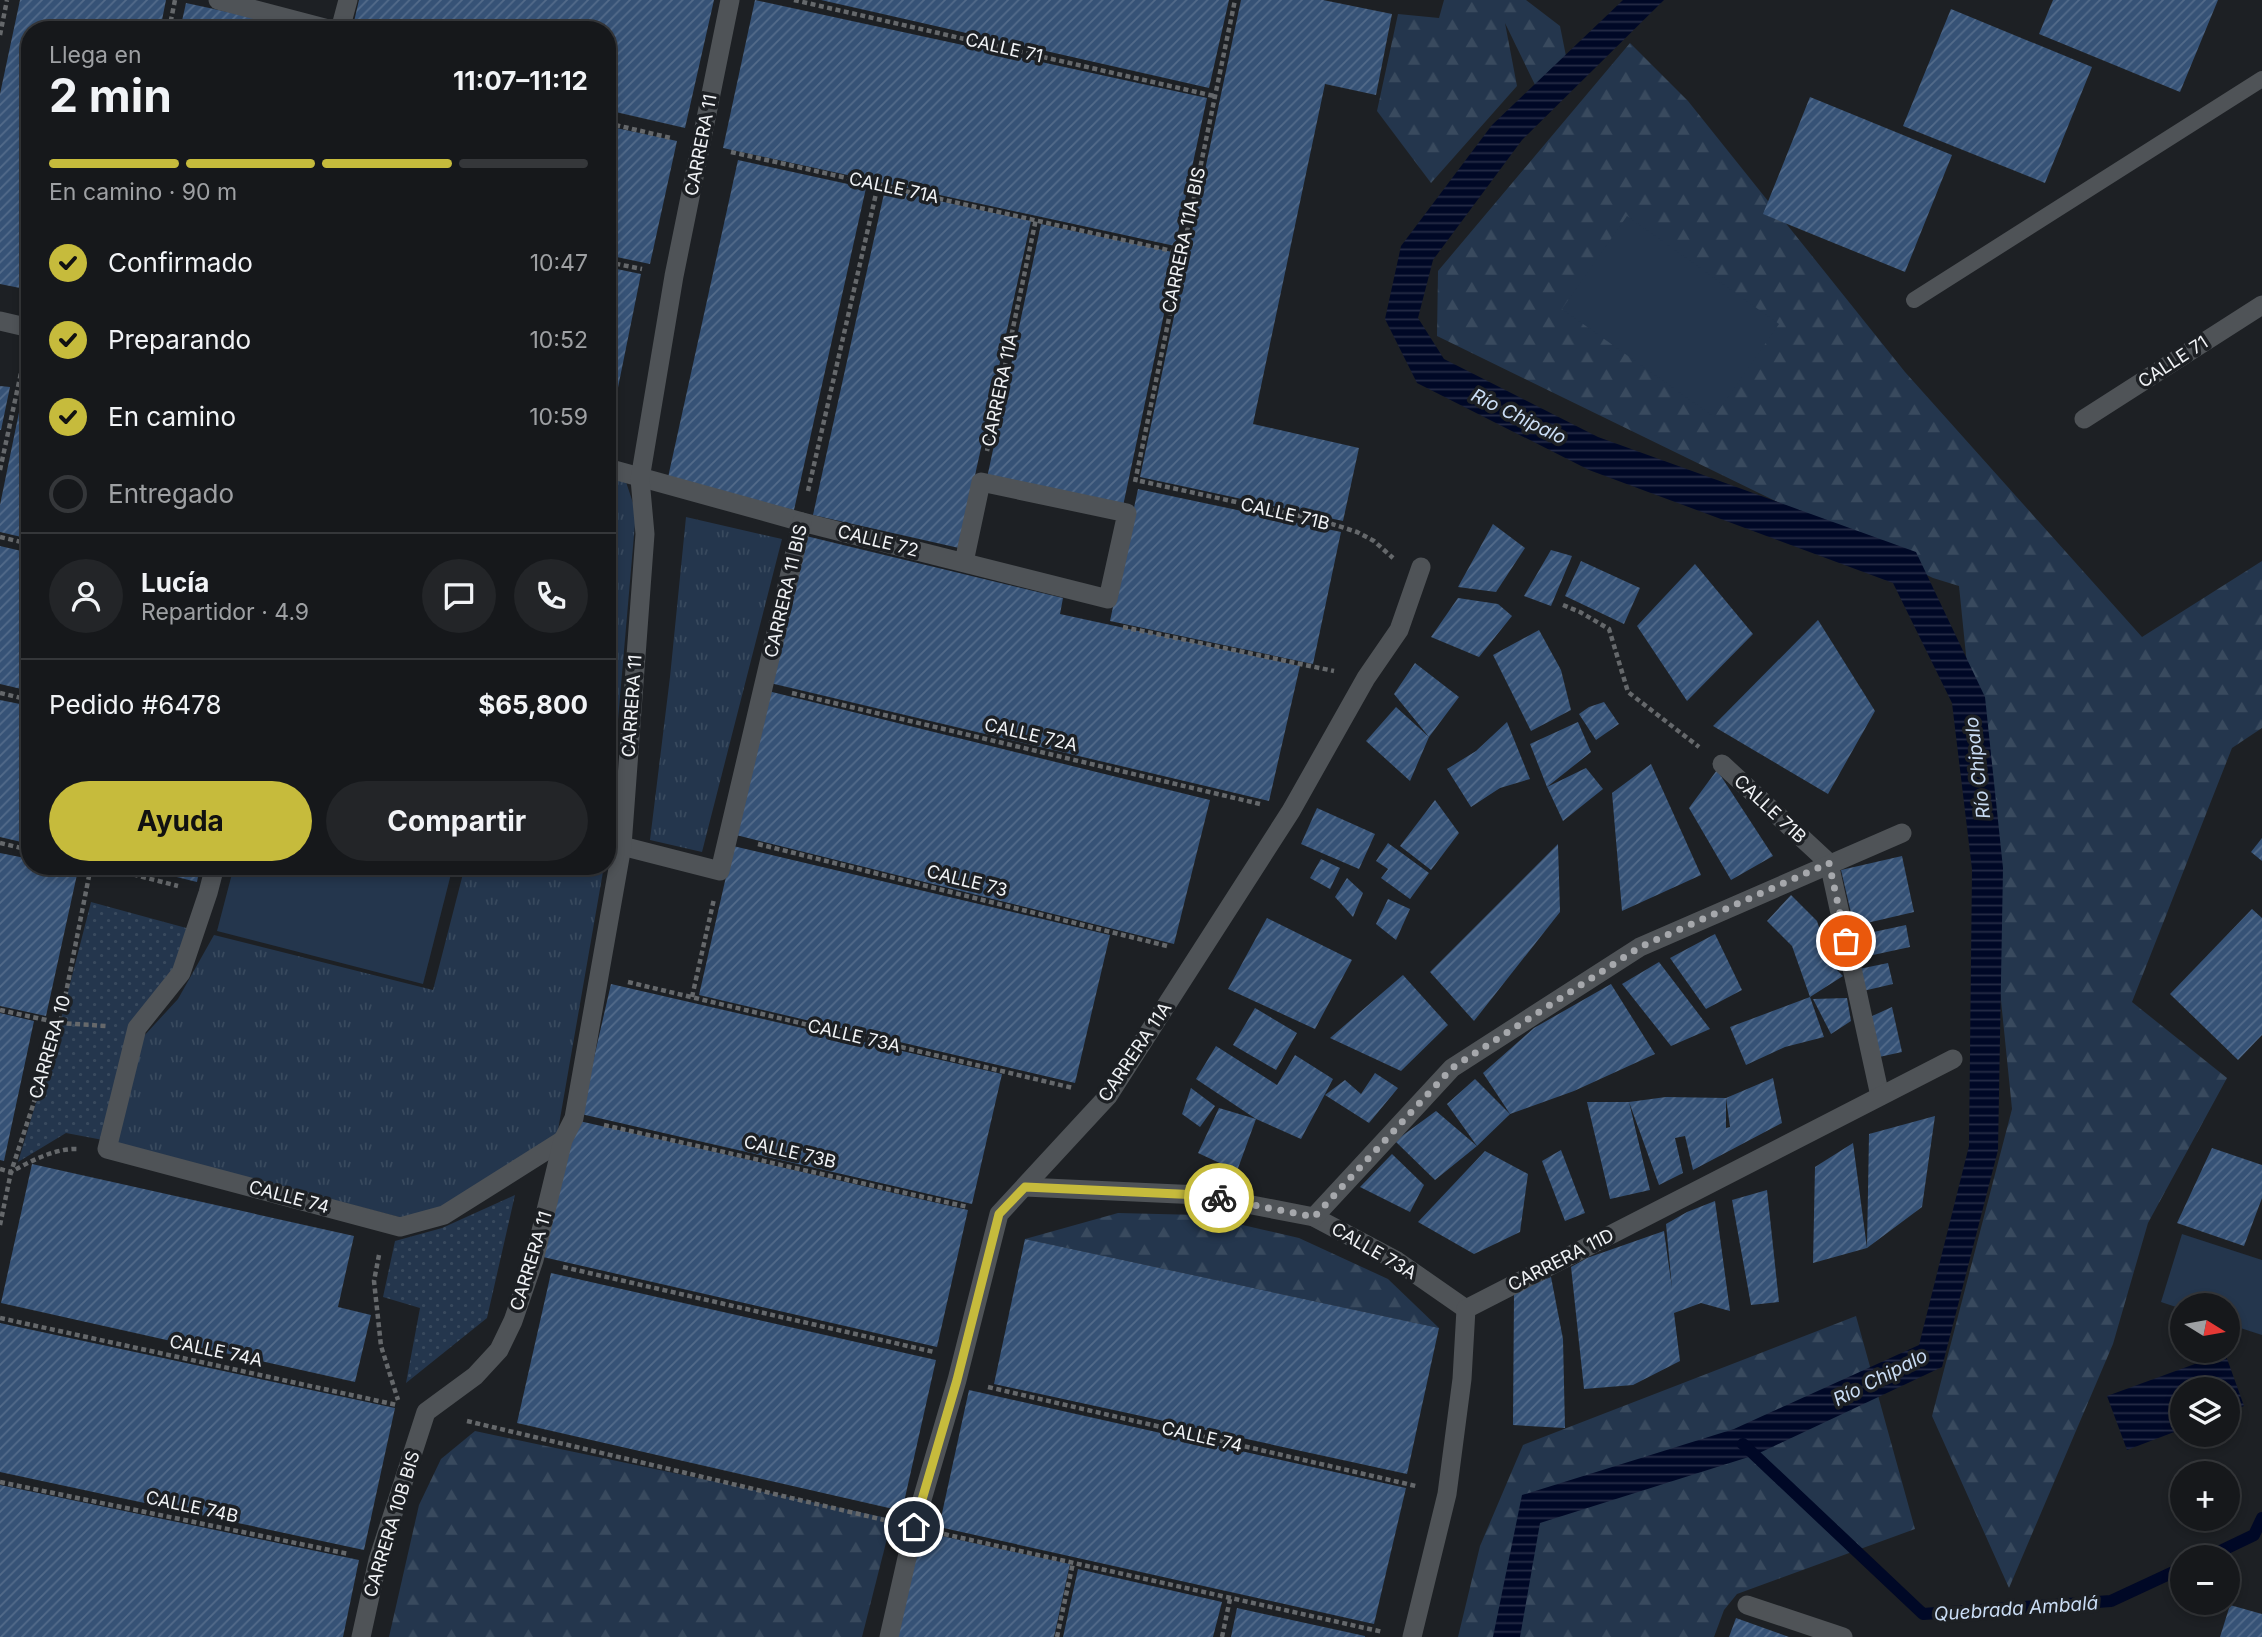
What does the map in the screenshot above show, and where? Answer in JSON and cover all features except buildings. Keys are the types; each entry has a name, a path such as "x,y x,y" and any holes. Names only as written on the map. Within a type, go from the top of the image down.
{"street":[{"path":"218,0 298,21"},
{"path":"342,21 348,0"},
{"name":"CARRERA 11","path":"426,1412 475,1376 499,1350 513,1321 534,1260 563,1140 574,1118 622,846 645,534 640,479 674,276 730,0"},
{"name":"CALLE 71","path":"2084,419 2262,305"},
{"path":"0,321 21,326"},
{"name":"CALLE 72","path":"616,471 802,522 1108,599 1128,513 981,482"},
{"path":"964,562 981,482"},
{"name":"CARRERA 11 BIS","path":"720,871 802,522"},
{"name":"CARRERA 11A","path":"889,1637 914,1527 957,1380 999,1214 1108,1096 1291,811 1366,678 1399,630 1418,576"},
{"name":"CALLE 71B","path":"1722,764 1829,863"},
{"path":"1314,1217 1452,1068 1640,947 1902,833"},
{"path":"622,846 720,871"},
{"path":"1829,863 1880,1096"},
{"path":"107,1149 136,1028 181,972 213,875"},
{"name":"CARRERA 11D","path":"1466,1309 1953,1059"},
{"name":"CALLE 74","path":"107,1149 400,1227 444,1215 563,1140"},
{"name":"CALLE 73A","path":"1025,1187 1200,1195 1314,1217 1397,1261 1466,1309"},
{"path":"1412,1637 1447,1494 1462,1379 1466,1309"},
{"name":"CARRERA 10B BIS","path":"361,1637 378,1560 426,1412"},
{"path":"1747,1605 1843,1637"}],"lane":[{"path":"1914,300 2262,79"}],"path":[{"path":"0,34 7,0"},
{"path":"171,21 175,0"},
{"name":"CALLE 71","path":"794,0 1214,96"},
{"name":"CARRERA 11A BIS","path":"1135,480 1235,0"},
{"name":"CALLE 71A","path":"616,125 1181,253"},
{"name":"CARRERA 11 BIS","path":"802,522 878,185"},
{"name":"CARRERA 11A","path":"981,482 1036,219"},
{"path":"0,470 21,375"},
{"name":"CALLE 71B","path":"1135,480 1323,521 1357,532 1374,541 1398,563 1418,576"},
{"path":"0,537 21,542"},
{"path":"1563,605 1580,611 1609,629 1628,692 1722,764"},
{"path":"1115,625 1366,678"},
{"name":"CALLE 72A","path":"764,686 1291,811"},
{"path":"0,693 21,698"},
{"name":"CALLE 73","path":"727,836 1200,954"},
{"path":"0,843 21,848"},
{"path":"692,997 720,871"},
{"name":"CARRERA 10","path":"0,1224 11,1172 60,1023 89,875"},
{"path":"136,875 208,893"},
{"name":"CALLE 73A","path":"600,975 1108,1096"},
{"path":"0,1010 60,1023 136,1028"},
{"name":"CALLE 73B","path":"574,1118 999,1214"},
{"path":"0,1170 11,1172 34,1159 71,1149 107,1149"},
{"path":"534,1260 962,1358"},
{"name":"CALLE 74A","path":"0,1318 400,1406 381,1346 374,1281"},
{"name":"CALLE 74","path":"957,1380 1447,1494"},
{"name":"CALLE 74B","path":"0,1482 378,1560"},
{"path":"1057,1637 1073,1563"},
{"path":"1222,1637 1230,1599"}],"green space":[{"path":"1444,0 1526,0 1560,26 1567,61 1537,89 1505,23 1517,86 1431,183 1377,111 1398,14 1439,18"},
{"path":"1630,43 1688,101 1905,372 2142,637 2262,561 2262,728 2232,748 2132,1002 2227,1078 2148,1223 2113,1344 2009,1588 1932,1416 2012,1109 1959,586 1933,578 1437,336 1438,271"},
{"path":"1627,216 1779,324 1714,417 1562,309"},
{"path":"616,479 626,482 636,512 616,743"},
{"path":"686,517 782,539 702,852 650,840"},
{"path":"232,875 451,875 423,984 217,931"},
{"path":"463,875 602,875 557,1136 441,1207 403,1218 115,1144 143,1037 178,999 214,935 433,990"},
{"path":"91,902 190,929 176,971 131,1032 103,1140 66,1133 18,1162 60,1023"},
{"path":"515,1195 487,1318 406,1383 420,1308 383,1297 395,1241 442,1228"},
{"path":"1118,1213 1199,1215 1299,1238 1388,1279 1439,1328 1025,1239"},
{"path":"2182,1234 2262,1260 2262,1335 2240,1328 2240,1293 2170,1293 2170,1305 2161,1302"},
{"path":"1856,1316 1915,1529 1737,1594 1724,1610 1714,1637 1458,1637 1480,1546 1523,1445"},
{"path":"475,1431 892,1519 862,1637 389,1637 419,1505 441,1459"}],"water":[{"name":"Río Chipalo","path":"1623,0 1664,0 1522,140 1433,260 1418,318 1444,359 1598,437 1916,552 1985,697 2003,868 1998,1150 1942,1367 1755,1455 1540,1523 1520,1637 1493,1637 1522,1495 1734,1429 1919,1345 1969,1146 1972,869 1952,703 1893,583 1589,470 1417,383 1385,319 1401,246 1492,125"},
{"path":"2198,1363 2229,1363 2234,1377 2170,1377 2170,1434 2127,1450 2107,1396"}],"waterway":[{"name":"Quebrada Ambalá","path":"1743,1444 1923,1614 2111,1601 2170,1574"},
{"name":"Quebrada Ambalá","path":"2233,1545 2254,1535 2262,1518"}],"way so far":[{"path":"1219,1198 1314,1217 1452,1068 1640,947 1829,863 1846,941"}],"route":[{"path":"914,1527 957,1380 999,1214 1025,1187 1219,1198"}]}
